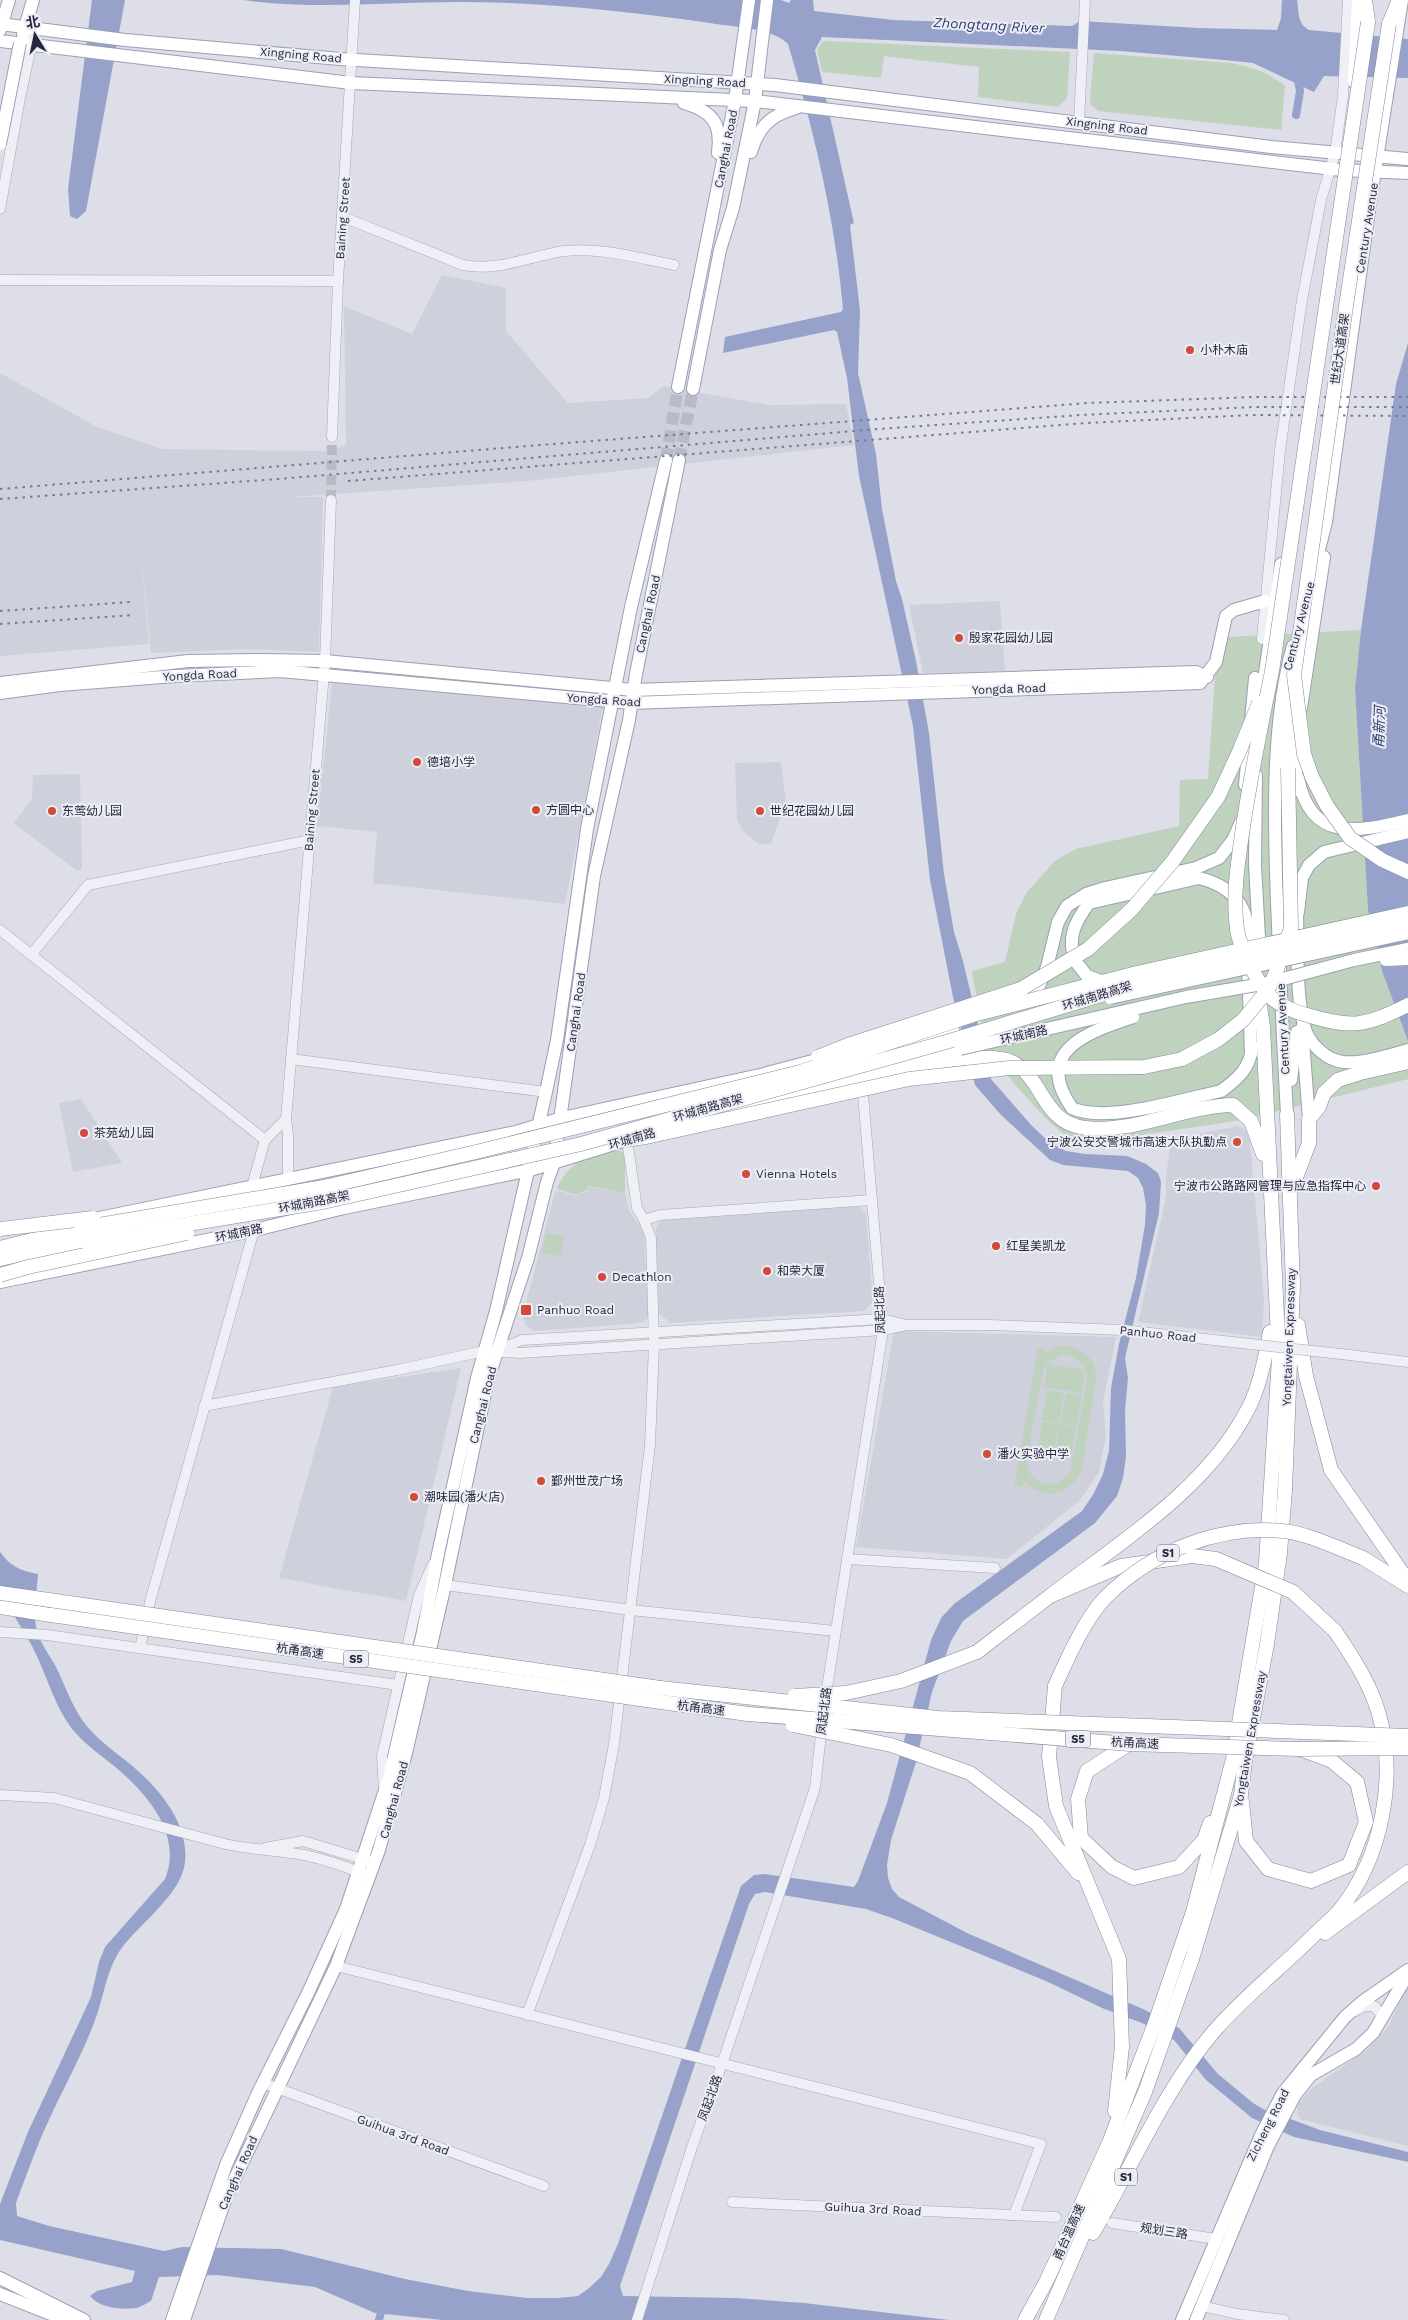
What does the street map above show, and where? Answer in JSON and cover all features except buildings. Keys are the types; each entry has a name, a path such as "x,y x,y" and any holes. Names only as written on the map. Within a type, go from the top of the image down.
{"highway":[{"name":"世纪大道高架","path":"1272,671 1368,22 1365,0"},
{"name":"世纪大道高架","path":"1294,675 1348,296 1394,22 1400,0"},
{"path":"1272,671 1253,766 1235,881 1237,930 1243,953 1271,998 1294,1012 1336,1024 1357,1025 1385,1016 1408,1005"},
{"path":"751,1081 848,1045 1021,989 1088,949 1132,909 1173,861 1218,796 1239,752 1272,671"},
{"path":"1294,675 1304,754 1312,777 1327,806 1350,838 1382,860 1408,872"},
{"path":"581,1144 646,1137 909,1079 1009,1068 1144,1067 1182,1058 1219,1039 1243,1020 1267,991 1275,975 1291,928 1288,721 1294,675"},
{"name":"环城南路高架","path":"0,1248 81,1228 324,1187 476,1152 751,1081 800,1072 973,1015 1209,956 1408,913"},
{"path":"1253,924 1255,977 1263,1027 1272,1196"},
{"name":"环城南路高架","path":"0,1259 84,1241 323,1202 581,1144 946,1042 1177,972 1408,925"},
{"path":"760,1102 961,1053 993,1057 1019,1066 1030,1078 1048,1108 1061,1120 1082,1128 1103,1129 1212,1105 1233,1104 1252,1121 1260,1141 1272,1196"},
{"path":"1290,1195 1309,1143 1309,1119 1319,1107 1324,1093 1338,1080 1405,1057"},
{"name":"Yongtaiwen Expressway","path":"1109,2143 1155,2023 1166,2011 1192,1959 1241,1795 1245,1761 1267,1644 1280,1553 1291,1364 1293,1286 1286,1114"},
{"path":"0,1229 35,1226 192,1202 324,1187"},
{"name":"Yongtaiwen Expressway","path":"1063,2282 1122,2146 1161,2045 1166,2011 1215,1834 1233,1759 1266,1563 1279,1358 1272,1196"},
{"path":"0,1275 28,1267 323,1202"},
{"path":"1293,1286 1306,1376 1331,1470 1408,1581"},
{"path":"754,1698 846,1693 901,1681 977,1652 1183,1494 1228,1440 1248,1409 1261,1374 1270,1334 1276,1290"},
{"name":"S1","path":"1109,2143 1118,2092 1122,2047 1119,1960 1056,1806 1048,1757 1055,1686 1074,1644 1105,1598 1138,1570 1180,1547 1215,1536 1256,1531 1284,1531 1313,1538 1363,1558 1408,1586"},
{"path":"1050,1596 1121,1566 1192,1556 1216,1560 1294,1592 1335,1631 1361,1670 1378,1712 1388,1768 1382,1823 1364,1872 1349,1896 1338,1911 1298,1952"},
{"name":"杭甬高速","path":"0,1593 632,1684 938,1718 1408,1736"},
{"name":"杭甬高速","path":"0,1607 748,1714 1129,1744 1299,1749 1408,1748"},
{"path":"1129,1744 1087,1771 1078,1799 1081,1838 1112,1866 1134,1878 1179,1867 1204,1840 1214,1812 1240,1681 1258,1613"},
{"path":"748,1714 805,1728 891,1745 970,1773 1037,1824 1088,1885"},
{"path":"1241,1795 1246,1842 1268,1869 1311,1881 1349,1865 1366,1822 1358,1782 1332,1761 1299,1749"},
{"name":"S1","path":"1046,2320 1063,2282 1120,2188 1177,2082 1205,2044 1222,2023 1298,1952 1403,1875"},
{"name":"甬台温高速","path":"1026,2319 1109,2143"}],"main road":[{"path":"1,26 9,0"},
{"path":"0,144 30,27 33,0"},
{"name":"Canghai Road","path":"678,387 736,100 749,0"},
{"name":"Canghai Road","path":"693,389 720,250 733,208 755,101 767,2"},
{"name":"Century Avenue","path":"1263,1027 1253,924 1258,731 1270,600 1336,169 1354,88 1358,6"},
{"name":"Century Avenue","path":"1286,1114 1276,851 1278,747 1287,669 1326,522 1370,202 1389,80 1394,22"},
{"name":"Xingning Road","path":"1,26 30,27 125,40 352,60 758,84 1271,147 1408,159"},
{"name":"Xingning Road","path":"0,41 351,83 755,101 1299,165 1376,173 1408,173"},
{"name":"Canghai Road","path":"660,97 700,108 715,121 720,142 712,190 714,208"},
{"name":"Canghai Road","path":"733,208 741,194 748,160 759,130 782,112 801,106"},
{"name":"Canghai Road","path":"205,2240 336,1966 369,1861 384,1792 424,1632 439,1549 484,1351 530,1170 557,1040 587,829 632,608 666,460"},
{"name":"Canghai Road","path":"369,1861 394,1802 445,1585 488,1379 528,1258 547,1182 554,1163 562,1118 594,876 608,822 679,460"},
{"path":"1309,1119 1300,1005 1295,758 1313,621 1327,545 1326,522"},
{"path":"954,1029 998,1015 1019,1005 1039,986 1047,967 1058,922 1067,906 1086,894 1105,888 1196,868 1219,858 1233,840 1245,806 1250,723 1270,600"},
{"name":"Yongda Road","path":"0,693 60,685 175,676 324,668 613,702 632,697 926,687 1196,672 1207,677 1216,662 1226,616 1234,610 1270,600"},
{"name":"Yongda Road","path":"0,683 188,661 324,668 615,688 632,697"},
{"path":"1295,758 1302,796 1311,812 1322,822 1342,830 1372,829 1408,820"},
{"path":"1298,921 1302,878 1309,865 1324,852 1408,832"},
{"path":"1251,1054 1253,924 1239,902 1226,889 1216,882 1198,878 1089,903 1076,922 1071,938 1072,952 1076,962 1087,976 1100,982 1119,985 1182,975 1273,955 1408,925"},
{"path":"1120,996 1273,955 1408,932"},
{"name":"环城南路","path":"0,1242 115,1213 288,1180 538,1126 562,1118 751,1081 954,1029 1120,996 1408,932"},
{"name":"环城南路","path":"0,1282 254,1230 344,1208 530,1170 760,1102 1186,997 1268,983 1408,949"},
{"path":"1255,977 1251,1054 1246,1069 1234,1082 1221,1090 1117,1113 1082,1113 1072,1108 1059,1081 1060,1064 1072,1043 1090,1032 1135,1016 1268,983 1318,975 1374,962 1408,958"},
{"path":"1286,1114 1300,1005"},
{"path":"1300,1005 1306,1032 1315,1046 1326,1055 1343,1062 1405,1057"},
{"name":"Canghai Road","path":"172,2320 191,2281 205,2240 226,2165 260,2088 308,1994 346,1909 365,1874"},
{"name":"Zicheng Road","path":"1182,2320 1261,2135 1283,2093 1345,2017 1362,2002 1408,1970"},
{"name":"Zicheng Road","path":"1198,2314 1268,2146 1294,2095 1311,2075 1364,2042 1381,2020 1395,1993 1408,1974"},
{"path":"0,2278 84,2320"},
{"name":"Canghai Road","path":"184,2320 191,2281"},
{"path":"0,2294 66,2320"}],"street":[{"name":"Baining Street","path":"332,437 338,280 355,0"},
{"path":"1079,122 1086,0"},
{"path":"1339,153 1348,0"},
{"path":"0,210 25,44"},
{"path":"1270,600 1280,450 1302,300 1321,200 1336,169"},
{"path":"343,217 463,265 476,268 509,264 566,251 600,251 674,265"},
{"path":"0,280 338,280"},
{"name":"Baining Street","path":"288,1180 286,1119 324,668 330,500"},
{"path":"31,955 88,885 310,840"},
{"path":"0,930 265,1140"},
{"path":"291,1059 546,1092"},
{"name":"凤起北路","path":"637,2320 692,2147 815,1788 835,1630 882,1324 861,1077"},
{"path":"140,1648 151,1598 254,1230 252,1186 265,1140 286,1119"},
{"path":"527,2015 590,1845 604,1798 614,1744 650,1445 654,1332 650,1238 644,1220 637,1208 627,1140"},
{"path":"644,1220 660,1215 872,1200"},
{"name":"Panhuo Road","path":"498,1350 522,1340 654,1332 882,1324 989,1325 1123,1330 1408,1362"},
{"name":"Panhuo Road","path":"204,1406 388,1372 484,1351 498,1350 520,1353 654,1344 882,1324"},
{"path":"384,1792 382,1756 398,1685 419,1596 439,1549"},
{"path":"847,1559 995,1568"},
{"path":"445,1585 631,1610 835,1630"},
{"path":"0,1632 47,1635 398,1685"},
{"path":"0,1796 54,1798 252,1850 301,1855 325,1860 365,1874"},
{"path":"252,1850 303,1841 369,1861"},
{"path":"336,1966 1041,2144 1014,2215 1056,2217"},
{"path":"1345,2017 1361,2008 1370,2006 1376,2008 1381,2020"},
{"name":"Guihua 3rd Road","path":"260,2088 277,2089 544,2186"},
{"name":"Guihua 3rd Road","path":"732,2202 1014,2215"},
{"name":"规划三路","path":"1112,2223 1216,2239"},
{"path":"1198,2314 1237,2314 1284,2320"}],"shaded area":[{"path":"442,275 506,288 506,331 568,403 648,398 664,386 768,405 846,404 854,445 527,481 291,497 323,497 319,652 247,649 151,653 139,533 149,644 0,656 0,373 97,427 162,449 325,451 346,445 344,306 412,334"},
{"name":"殷家花园幼儿园","path":"1000,601 1005,671 923,673 909,605"},
{"name":"德培小学","path":"332,683 603,707 565,904 373,883 377,832 317,826"},
{"name":"世纪花园幼儿园","path":"781,762 786,803 771,843 760,845 744,832 737,820 735,763"},
{"name":"东莺幼儿园","path":"80,774 82,869 77,871 14,823 32,799 33,775"},
{"name":"茶苑幼儿园","path":"81,1099 122,1163 73,1172 59,1103"},
{"path":"1239,1126 1247,1131 1250,1141 1264,1299 1262,1337 1138,1322 1166,1198 1166,1176 1170,1148 1174,1138"},
{"path":"589,1187 625,1193 629,1211 644,1232 648,1316 644,1322 534,1331 525,1324 523,1315 555,1192 559,1191 577,1196 580,1193 587,1192"},
{"path":"849,1206 859,1207 866,1214 873,1301 864,1311 671,1323 659,1314 656,1229 658,1223 664,1220"},
{"name":"潘火实验中学","path":"894,1331 1116,1337 1103,1401 1106,1436 1099,1472 1080,1500 1007,1559 856,1547"},
{"path":"461,1368 406,1601 279,1578 333,1387"},
{"path":"1408,1988 1408,2146 1300,2119 1297,2114 1298,2103 1311,2089 1368,2049 1388,2027"}],"green space":[{"path":"822,42 1070,52 1067,98 1058,107 978,97 979,67 884,56 881,78 822,72 817,50"},
{"path":"1094,53 1231,63 1260,71 1273,77 1285,86 1281,130 1099,111 1091,105 1090,99"},
{"path":"1361,630 1355,689 1368,910 1382,971 1408,1041 1408,1079 1242,1120 1108,1140 1087,1140 1066,1135 1049,1121 1026,1097 992,1053 982,1025 972,971 1005,962 1016,914 1027,892 1055,861 1076,849 1179,826 1180,780 1208,779 1215,676 1227,637"},
{"path":"618,1150 625,1154 625,1193 589,1186 586,1191 580,1192 577,1195 557,1189 567,1172 581,1160 598,1153"},
{"path":"546,1233 564,1236 561,1256 542,1253"},
{"path":"1058,1346 1073,1347 1090,1358 1096,1378 1082,1469 1077,1479 1065,1490 1051,1494 1035,1490 1024,1481 1022,1487 1014,1486 1038,1348 1045,1350 1045,1353","holes":["1061,1355 1067,1355 1083,1365 1087,1380 1071,1469 1061,1481 1046,1484 1033,1478 1027,1463 1028,1453 1043,1371 1049,1361"]},
{"path":"1048,1364 1085,1370 1081,1393 1044,1387"},
{"path":"1047,1390 1064,1393 1059,1423 1042,1420"},
{"path":"1066,1393 1082,1396 1077,1426 1060,1423"},
{"path":"1042,1422 1059,1424 1053,1454 1037,1451"},
{"path":"1060,1424 1076,1427 1071,1457 1055,1454"}],"water":[{"path":"92,0 125,0 86,211 77,219 70,216 68,189"},
{"name":"Zhongtang River","path":"243,0 781,0 789,3 791,0 813,0 814,11 893,20 1072,26 1080,21 1198,28 1277,30 1281,18 1282,0 1297,0 1300,21 1309,30 1408,39 1408,78 1324,76 1314,92 1253,63 1120,51 822,37 815,50 854,223 850,225 860,311 858,373 876,454 882,509 896,581 916,661 929,733 944,874 954,932 963,961 991,1079 1032,1126 1049,1142 1066,1151 1127,1156 1146,1164 1158,1173 1161,1182 1159,1213 1125,1358 1128,1378 1125,1410 1126,1456 1123,1478 1117,1496 1095,1523 963,1621 951,1641 932,1692 916,1762 891,1840 887,1865 888,1878 892,1889 899,1897 967,1933 1143,2009 1179,2028 1218,2074 1263,2109 1320,2130 1408,2152 1408,2162 1294,2137 1252,2118 1206,2080 1174,2040 1142,2023 1102,2008 1046,1981 866,1909 765,1892 755,1894 749,1904 620,2286 623,2296 736,2298 804,2303 949,2320 443,2320 375,2313 315,2287 218,2275 159,2277 151,2301 136,2308 124,2309 105,2306 90,2296 97,2291 132,2282 135,2271 0,2240 0,2204 28,2132 91,1997 99,1962 105,1947 165,1879 170,1848 160,1819 142,1793 120,1771 83,1741 66,1720 55,1700 34,1650 2,1594 0,1587 0,1552 16,1567 38,1574 35,1614 37,1632 75,1708 93,1733 141,1774 161,1795 177,1820 185,1848 185,1862 182,1874 176,1885 159,1908 129,1939 116,1957 89,2036 33,2157 16,2203 17,2216 49,2226 164,2251 182,2247 281,2249 405,2279 468,2291 528,2298 578,2296 601,2277 618,2244 741,1886 754,1875 765,1874 854,1887 858,1881 887,1803 931,1640 941,1618 954,1604 1082,1511 1094,1493 1103,1474 1109,1451 1111,1388 1119,1344 1136,1278 1145,1225 1146,1205 1143,1188 1138,1178 1128,1171 1063,1165 1050,1160 1001,1115 975,1085 953,997 930,880 913,726 859,476 847,378 837,332 834,330 723,353 725,337 841,312 843,309 835,242 822,175 815,142 788,44 773,35 752,29 584,8 490,2 297,5"},
{"name":"甬新河","path":"1408,343 1408,1041 1382,971 1368,910 1355,689 1361,630 1396,384"}],"waterway":[{"path":"1296,115 1300,91 1297,75"},
{"path":"379,2320 383,2305"}],"tunnel":[{"path":"666,460 678,387"},
{"path":"679,460 693,389"},
{"path":"331,500 332,437"}],"railway":[{"path":"0,489 1088,403 1254,397 1408,397"},
{"path":"0,499 278,479 878,429 1081,415 1253,407 1408,407"},
{"path":"348,481 1086,423 1252,415 1408,416"},
{"path":"0,611 131,602"},
{"path":"0,624 133,615"}],"place":[{"name":"小朴木庙","path":"1190,350"},
{"name":"殷家花园幼儿园","path":"959,638"},
{"name":"德培小学","path":"417,762"},
{"name":"方圆中心","path":"536,810"},
{"name":"东莺幼儿园","path":"52,811"},
{"name":"世纪花园幼儿园","path":"760,811"},
{"name":"茶苑幼儿园","path":"84,1133"},
{"name":"宁波公安交警城市高速大队执勤点","path":"1237,1142"},
{"name":"Vienna Hotels","path":"746,1174"},
{"name":"宁波市公路路网管理与应急指挥中心","path":"1376,1186"},
{"name":"红星美凯龙","path":"996,1246"},
{"name":"和荣大厦","path":"767,1271"},
{"name":"Decathlon","path":"602,1277"},
{"name":"Panhuo Road","path":"526,1310"},
{"name":"潘火实验中学","path":"987,1454"},
{"name":"鄞州世茂广场","path":"541,1481"},
{"name":"潮味园(潘火店)","path":"414,1497"}]}
